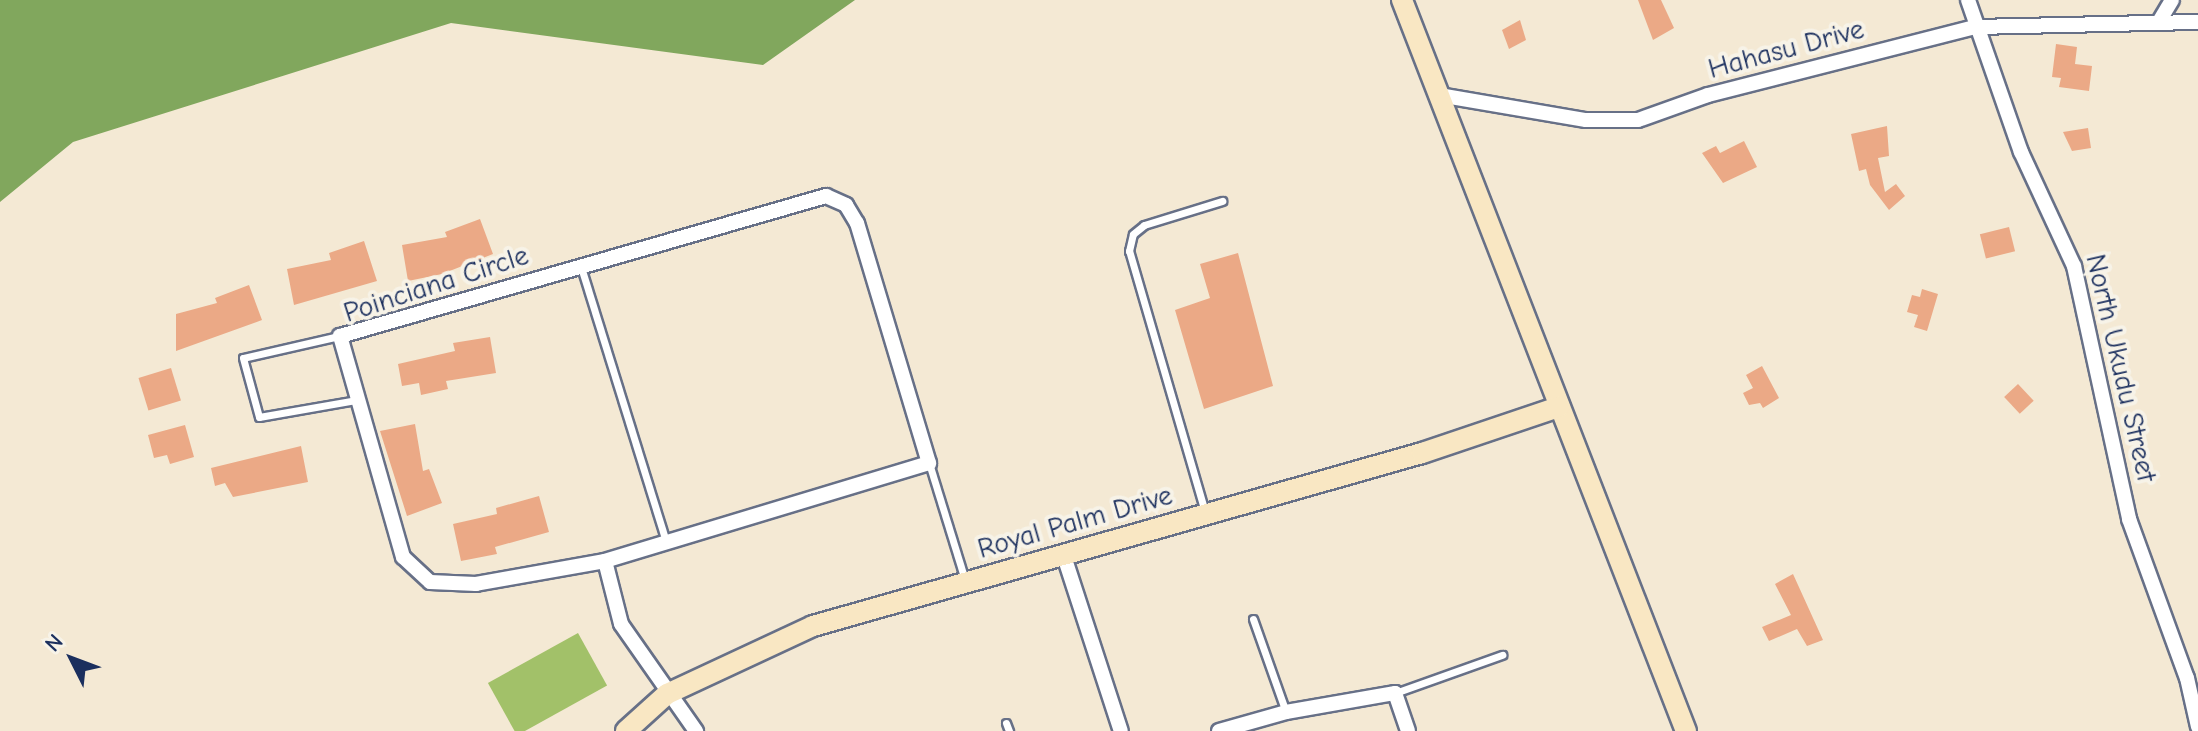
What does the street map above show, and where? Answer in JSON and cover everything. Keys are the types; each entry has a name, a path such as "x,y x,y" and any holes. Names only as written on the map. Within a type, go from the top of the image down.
{"street":[{"path":"1402,0 1686,731"},
{"name":"North Ukudu Street","path":"1968,0 2021,152 2074,266 2129,519 2187,678 2198,727"},
{"path":"2160,20 2172,0"},
{"name":"Hahasu Drive","path":"1439,95 1586,120 1638,120 1708,95 1975,27 2160,20 2198,22"},
{"name":"Poinciana Circle","path":"826,196 846,205 857,223 929,463 605,561 476,584 430,582 403,557 340,336 581,267 826,196"},
{"name":"Royal Palm Drive","path":"626,731 667,694 813,626 1206,515 1559,407"},
{"path":"1063,553 1121,731"},
{"path":"605,561 621,624 667,694 696,731"},
{"path":"1219,731 1286,712 1395,693 1408,731"}],"lane":[{"path":"1206,515 1129,251 1133,234 1144,225 1222,201"},
{"path":"581,267 666,541"},
{"path":"340,336 243,358 259,417 356,400"},
{"path":"929,463 965,582"},
{"path":"1253,619 1286,712"},
{"path":"1395,693 1502,655"}],"green space":[{"path":"0,0 855,0 763,65 451,23 73,142 0,202"},
{"path":"578,633 607,685 525,731 515,731 488,683"}],"building":[{"path":"1638,0 1661,0 1674,28 1653,40"},
{"path":"1520,20 1526,40 1509,49 1502,30"},
{"path":"2056,44 2077,47 2075,64 2092,66 2089,91 2059,87 2061,78 2052,77"},
{"path":"1887,126 1889,156 1878,158 1885,192 1896,184 1905,196 1889,210 1870,185 1866,169 1859,171 1851,134"},
{"path":"2088,128 2091,148 2072,151 2063,132"},
{"path":"1744,141 1757,167 1723,183 1702,153 1716,146 1720,153"},
{"path":"480,219 493,254 442,274 408,281 402,245 447,237 445,232"},
{"path":"2009,227 2015,251 1986,259 1980,234"},
{"path":"364,241 377,281 294,305 287,269 331,260 329,253"},
{"path":"1238,253 1273,386 1204,409 1175,310 1210,298 1200,264"},
{"path":"249,285 262,320 176,351 176,314 217,303 215,298"},
{"path":"1922,289 1938,294 1927,331 1914,327 1918,315 1907,312 1912,295 1920,297"},
{"path":"490,337 496,373 446,381 448,389 421,395 419,383 402,386 398,364 455,351 453,343"},
{"path":"1762,366 1779,398 1763,408 1760,403 1749,405 1743,393 1753,388 1746,375"},
{"path":"171,368 181,401 148,410 138,378"},
{"path":"2018,384 2034,401 2020,414 2004,397"},
{"path":"415,424 423,471 429,469 442,503 407,516 380,431"},
{"path":"185,425 194,457 170,464 167,455 154,458 148,435"},
{"path":"301,446 308,482 233,497 225,483 215,486 211,468"},
{"path":"539,496 549,532 495,547 497,554 461,561 453,524 497,514 496,508"},
{"path":"1793,574 1823,640 1807,646 1797,629 1769,641 1762,627 1791,615 1775,584"}]}
